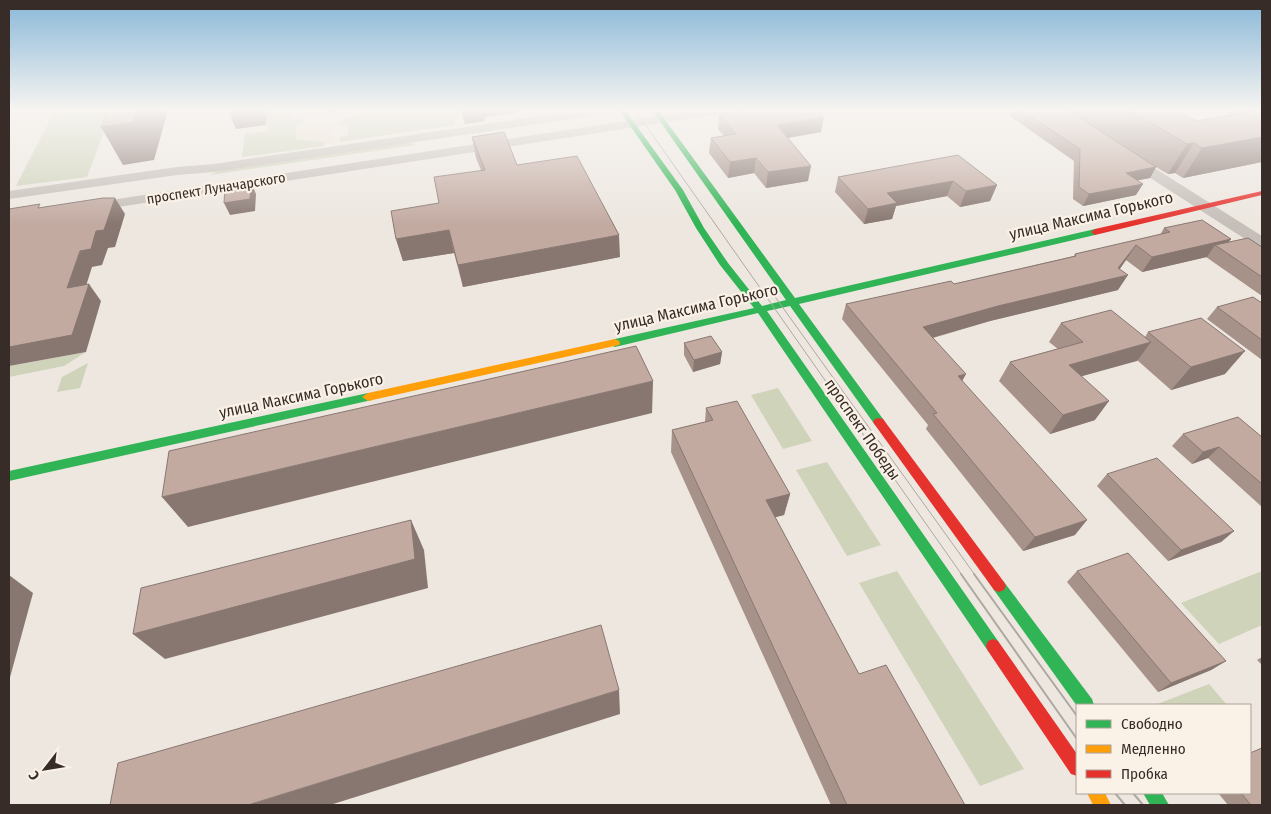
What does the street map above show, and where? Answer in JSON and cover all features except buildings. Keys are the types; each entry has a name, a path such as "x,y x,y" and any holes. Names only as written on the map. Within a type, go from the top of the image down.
{"main road":[{"name":"проспект Победы","path":"649,148 678,190 721,260 760,309 1076,767"},
{"name":"проспект Победы","path":"683,148 1085,704"},
{"name":"улица Максима Горького","path":"9,476 760,309 1262,193"},
{"path":"1095,794 1103,805"},
{"path":"1152,794 1161,805"}],"street":[{"name":"проспект Луначарского","path":"9,195 345,148"},
{"name":"проспект Луначарского","path":"74,210 476,148"},
{"path":"1121,152 1262,243"},
{"path":"190,192 195,170"}],"green space":[{"path":"36,148 98,148 87,177 16,186"},
{"path":"243,148 309,148 242,157"},
{"path":"368,148 395,148 210,175 220,170"},
{"path":"86,352 64,366 9,377 9,366"},
{"path":"88,363 80,388 57,392 62,377"},
{"path":"778,388 812,441 783,449 751,395"},
{"path":"827,462 881,545 847,556 796,470"},
{"path":"897,571 1024,769 980,786 859,583"},
{"path":"1262,571 1262,625 1219,644 1181,603"},
{"path":"1209,684 1226,704 1158,704"}],"tram line":[{"path":"662,148 962,575"},
{"path":"773,294 975,575"},
{"path":"961,574 1076,738"},
{"path":"974,574 1076,715"},
{"path":"1116,794 1125,805"},
{"path":"1134,794 1143,805"}],"traffic: fast":[{"path":"649,148 679,190 700,228 725,265 771,323 993,646"},
{"path":"682,148 879,422"},
{"path":"615,343 1095,232"},
{"path":"9,476 368,397"},
{"path":"999,586 1085,704"},
{"path":"1152,794 1161,805"}],"traffic: slow":[{"path":"368,397 615,343"},
{"path":"1096,794 1103,805"}],"traffic: jam":[{"path":"1095,232 1262,193"},
{"path":"879,422 999,586"},
{"path":"993,646 1076,767"}]}
